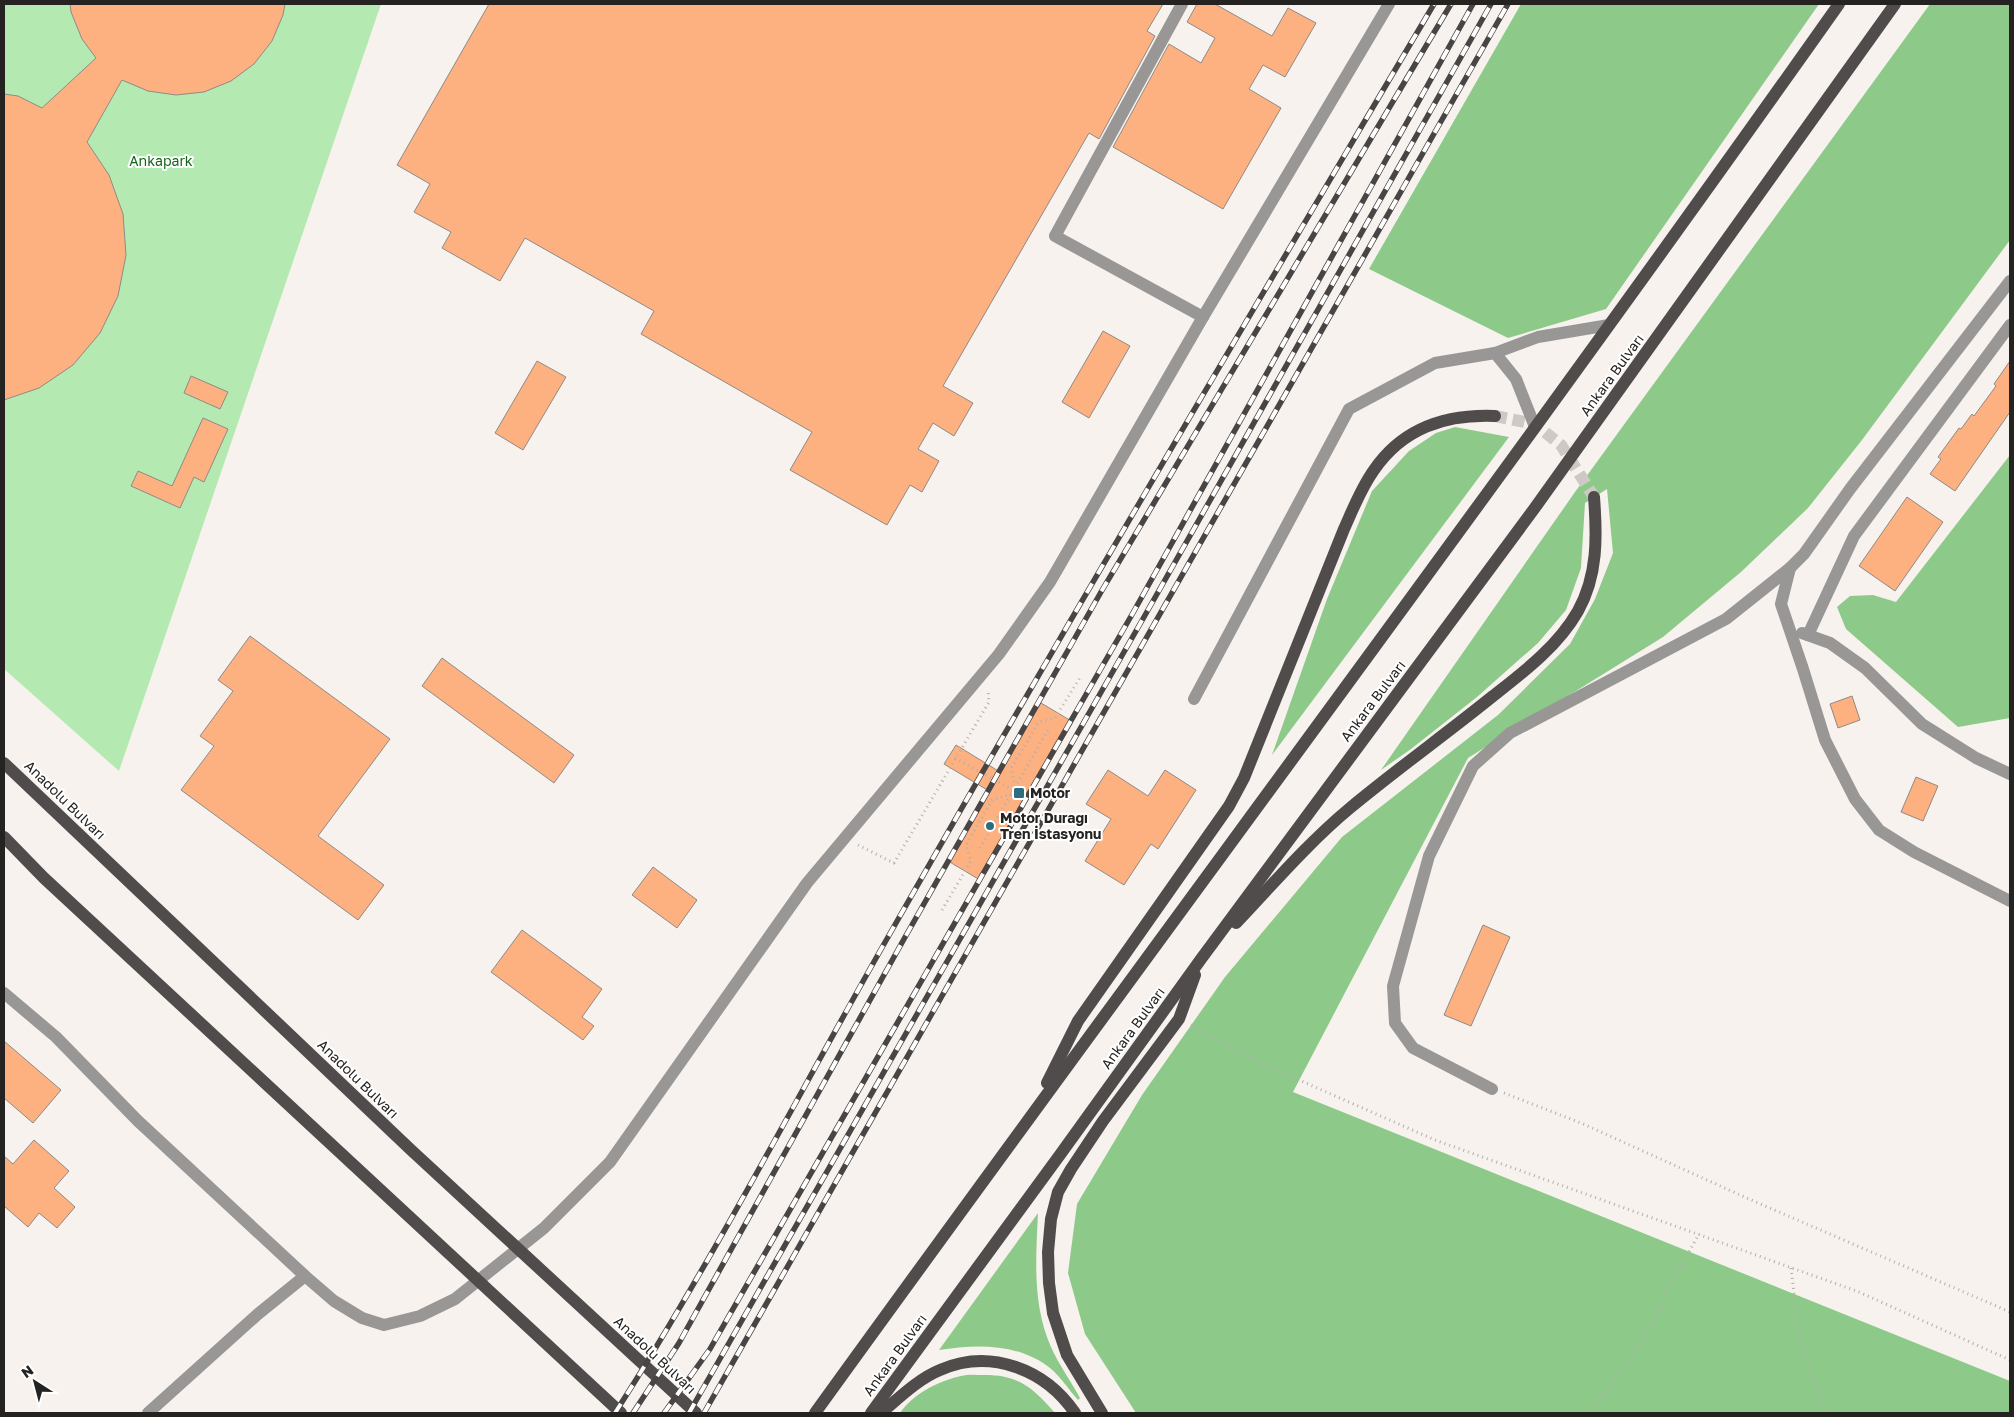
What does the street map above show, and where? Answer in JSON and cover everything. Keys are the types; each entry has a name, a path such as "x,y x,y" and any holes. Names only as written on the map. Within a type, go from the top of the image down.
{"main road":[{"path":"815,1413 1029,1116 1535,426 1839,4"},
{"name":"Ankara Bulvarı","path":"871,1413 1201,959 1534,509 1895,4"},
{"path":"1029,1116 1078,1021 1233,799 1244,778 1344,529 1373,470 1387,453 1419,430 1435,422 1454,418 1495,416"},
{"path":"1102,1413 1067,1355 1053,1313 1048,1260 1051,1219 1058,1192 1103,1121 1179,1019 1201,959 1349,809 1519,675 1557,642 1578,611 1589,585 1595,561 1594,497"},
{"name":"Anadolu Bulvarı","path":"4,763 410,1150 696,1413"},
{"path":"4,837 375,1186 621,1413"},
{"path":"882,1413 922,1380 939,1370 960,1363 991,1360 1032,1373 1065,1399 1074,1413"}],"street":[{"path":"1182,4 1054,236 1203,316"},
{"path":"4,993 56,1037 138,1121 334,1301 362,1318 384,1325 420,1316 455,1299 544,1228 610,1162 807,883 999,654 1050,582 1203,316 1389,4"},
{"path":"1492,1089 1414,1048 1395,1023 1393,986 1429,856 1473,766 1510,733 1726,619 1790,568 1804,554 1850,489 2010,280"},
{"path":"1194,699 1349,409 1435,364 1494,353 1538,337 1608,325"},
{"path":"1808,635 1854,536 2010,325"},
{"path":"1494,353 1516,379 1535,426"},
{"path":"1790,568 1781,604 1825,740 1855,799 1879,830 1914,852 2010,901"},
{"path":"1790,630 1830,643 1864,668 1922,724 1976,758 2010,774"},
{"path":"148,1413 258,1314 305,1276"}],"path":[{"path":"1013,790 1011,768 1039,722 1055,718 1081,676"},
{"path":"844,838 894,862 989,702"},
{"path":"980,848 1048,730"},
{"path":"955,758 1013,790"},
{"path":"942,910 971,861 966,845 992,800 1013,790"},
{"path":"1179,1019 1256,1061 1435,1140 1859,1292 2010,1360"},
{"path":"1492,1089 1581,1123 2010,1312"},
{"path":"1590,1413 1648,1333 1671,1284 1699,1234"},
{"path":"1791,1268 1800,1335 1810,1372 1828,1413"}],"green space":[{"name":"Ankapark","path":"4,4 381,4 119,771 4,669"},
{"path":"1521,4 1819,4 1606,309 1508,338 1369,269"},
{"path":"1930,4 2010,4 2010,240 1862,440 1808,508 1741,572 1663,637 1468,758 1293,1092 2010,1381 2010,1413 1136,1413 1085,1334 1068,1273 1077,1204 1142,1095 1225,977 1342,837 1498,715 1570,644 1595,599 1613,553 1607,489 1585,503 1581,568 1566,610 1538,643 1477,697 1381,770 1575,492"},
{"path":"1455,427 1509,437 1272,755 1327,599 1372,491 1409,451 1436,433"},
{"path":"2010,455 2010,718 1958,727 1846,629 1837,607 1850,596 1873,595 1896,602"},
{"path":"1038,1213 1037,1281 1041,1314 1051,1347 1080,1398 1078,1400 1050,1368 1024,1354 996,1347 982,1346 939,1350"},
{"path":"964,1375 997,1376 1016,1380 1032,1390 1055,1413 900,1413 919,1394 952,1378"}],"building":[{"path":"70,4 285,4 283,15 272,41 254,64 231,81 204,92 176,95 148,91 122,80 87,142 109,175 123,214 126,255 118,296 100,333 73,365 39,388 4,400 4,94 18,96 42,108 96,58 82,39 71,12"},
{"path":"489,4 1163,4 1147,31 1155,36 1099,139 1089,133 943,386 973,403 954,436 933,423 918,449 939,461 922,492 910,485 887,525 790,470 812,432 641,334 654,311 525,238 500,281 442,248 451,232 414,212 430,184 397,165"},
{"path":"1197,4 1215,4 1272,36 1288,8 1316,23 1285,77 1263,65 1249,89 1281,108 1223,209 1113,147 1169,44 1201,63 1215,38 1187,22"},
{"path":"1103,331 1130,346 1089,418 1062,402"},
{"path":"537,361 566,377 523,450 495,433"},
{"path":"2010,361 2010,412 1955,491 1930,474 1941,459 1938,457 1959,428 1961,429 1972,414 1974,416 1996,386 1994,384"},
{"path":"191,376 228,392 220,409 184,393"},
{"path":"203,418 228,429 204,482 194,477 180,508 131,486 138,471 172,486"},
{"path":"1907,497 1943,522 1895,591 1859,566"},
{"path":"250,636 390,739 318,836 384,885 358,920 181,790 214,746 200,736 233,691 218,680"},
{"path":"442,658 574,755 554,783 422,686"},
{"path":"1852,696 1860,720 1838,728 1830,704"},
{"name":"Motor Durağı Tren İstasyonu","path":"1041,703 1073,722 980,880 948,861 989,791 944,764 956,745 1000,772"},
{"path":"1108,770 1148,796 1165,770 1196,790 1158,849 1151,844 1124,885 1085,861 1111,819 1086,804"},
{"path":"1916,777 1938,786 1923,821 1901,812"},
{"path":"653,867 697,900 677,928 632,895"},
{"path":"1483,925 1510,937 1471,1026 1444,1015"},
{"path":"522,930 602,989 582,1017 594,1026 583,1040 491,972"},
{"path":"4,1041 61,1090 33,1123 4,1098"},
{"path":"34,1140 69,1171 54,1188 75,1207 57,1228 39,1213 28,1227 4,1206 4,1156 13,1164"}],"tunnel":[{"path":"1495,416 1535,424 1561,445 1594,497"}],"railway":[{"path":"615,1413 688,1294 892,930 1026,697 1434,4"},
{"path":"633,1413 679,1343 904,939 1101,592 1451,4"},
{"path":"664,1413 710,1349 1134,611 1473,4"},
{"path":"689,1413 1144,617 1491,4"},
{"path":"704,1413 1508,4"}],"place":[{"name":"Motor","path":"1019,793"},
{"name":"Motor Durağı Tren İstasyonu","path":"990,826"}]}
